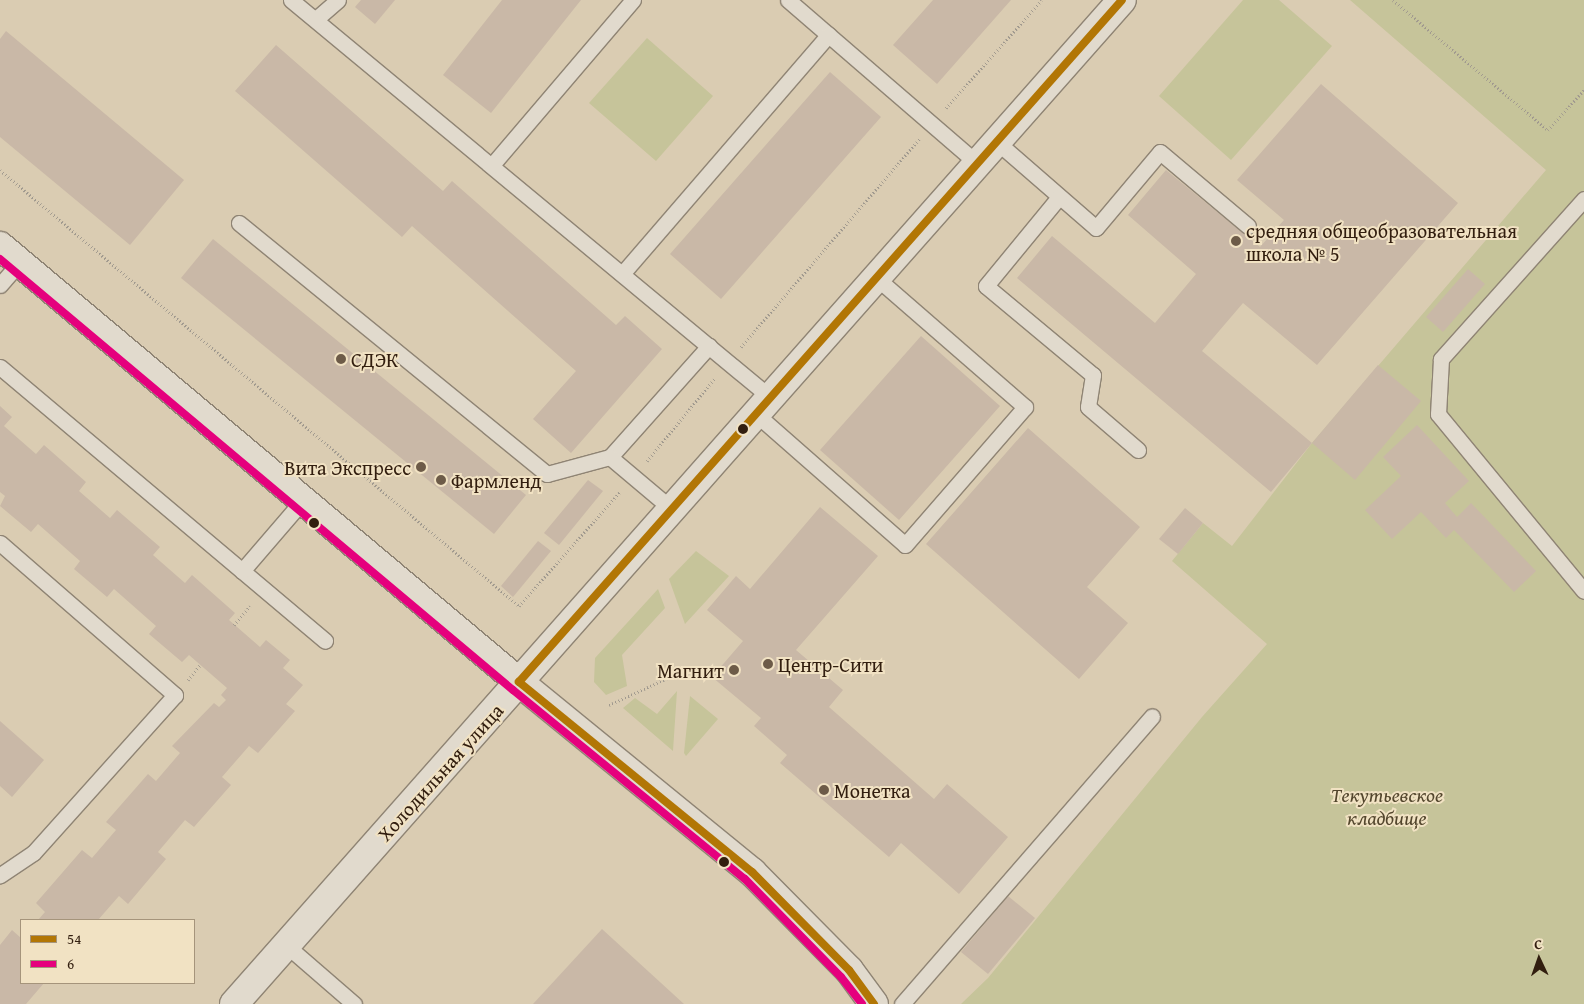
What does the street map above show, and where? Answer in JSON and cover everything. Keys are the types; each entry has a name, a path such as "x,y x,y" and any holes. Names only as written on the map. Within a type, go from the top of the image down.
{"street":[{"name":"Холодильная улица","path":"234,1004 878,279 977,163 1122,0"},
{"path":"10,254 520,682 752,872 849,970 874,1004"}],"lane":[{"path":"291,0 728,362 764,406 906,544 1025,407 878,279"},
{"path":"316,19 338,0"},
{"path":"492,165 633,0"},
{"path":"788,0 977,163"},
{"path":"622,274 828,35"},
{"path":"997,142 1096,228 1160,152 1248,226"},
{"path":"1059,197 986,286 1093,375 1088,407 1138,450"},
{"path":"1584,198 1441,359 1438,414 1584,591"},
{"path":"239,224 547,474 610,457 709,346"},
{"path":"0,285 10,254"},
{"path":"0,368 325,641"},
{"path":"610,457 672,510"},
{"path":"242,572 303,500"},
{"path":"0,544 175,695 33,853 0,875"},
{"path":"902,1004 1152,716"},
{"path":"286,945 354,1004"}],"path":[{"path":"0,170 519,606 634,477 728,362 932,124 1042,0"},
{"path":"1393,0 1548,130 1584,90"},
{"path":"609,705 670,677"}],"green space":[{"path":"1243,0 1279,0 1332,46 1231,160 1159,96"},
{"name":"Текутьевское кладбище","path":"1350,0 1584,0 1584,1004 961,1004 988,978 1202,717 1267,644 1172,561 1203,523 1232,546 1312,443 1546,170"},
{"path":"647,38 713,96 656,161 589,103"},
{"path":"696,551 729,576 685,624 669,579"},
{"path":"658,589 665,608 622,655 627,686 606,695 594,682 595,658"},
{"path":"677,691 673,751 623,708 635,698 657,714"},
{"path":"690,696 718,719 686,756 684,753"}],"building":[{"path":"361,0 395,0 375,24 355,7"},
{"path":"502,0 581,0 491,113 443,75"},
{"path":"933,0 1011,0 937,84 893,45"},
{"path":"6,31 184,180 130,245 0,137 0,39"},
{"path":"276,45 443,191 452,181 616,325 625,316 662,349 571,453 533,419 576,371 412,226 402,237 235,91"},
{"path":"830,72 881,117 721,299 670,254"},
{"path":"1321,84 1458,203 1317,365 1243,303 1202,351 1312,443 1271,492 1017,278 1052,236 1155,323 1196,274 1128,215 1166,170 1260,247 1284,220 1237,180"},
{"path":"213,239 526,495 494,534 181,278"},
{"path":"1468,269 1485,284 1443,332 1426,317"},
{"path":"921,336 1000,406 899,520 820,450"},
{"path":"1378,365 1421,401 1355,480 1312,443"},
{"path":"0,406 12,417 4,426 36,454 44,445 86,482 79,491 110,518 117,510 160,547 153,555 185,583 192,575 235,613 229,620 260,647 266,640 290,660 283,668 303,685 286,704 295,711 258,753 249,746 222,777 231,785 194,827 185,820 158,852 166,859 128,904 119,896 99,919 39,919 45,912 36,903 82,850 92,858 116,830 106,822 148,774 156,781 180,753 172,746 214,703 219,707 226,700 221,695 227,688 189,655 182,662 149,634 156,626 114,589 107,597 74,569 80,561 38,524 31,532 0,506 5,496 0,492"},
{"path":"1417,425 1469,481 1445,503 1457,517 1471,503 1536,571 1514,592 1454,530 1446,538 1421,512 1392,539 1365,510 1401,476 1383,457"},
{"path":"1028,428 1140,527 1087,587 1128,623 1079,679 926,544"},
{"path":"588,480 603,491 559,545 544,533"},
{"path":"820,507 878,556 796,650 843,690 829,707 934,799 947,784 1008,837 959,894 901,843 889,857 780,763 787,755 754,726 761,718 712,677 743,641 707,610 736,576 750,589"},
{"path":"1185,508 1203,523 1178,554 1159,539"},
{"path":"538,541 551,551 513,597 501,586"},
{"path":"0,721 44,760 12,797 0,786"},
{"path":"1008,896 1035,918 988,974 961,952"},
{"path":"602,929 684,1004 533,1004"},
{"path":"12,930 20,937 20,984 43,984 26,1004 0,1004 0,945"}],"transit line":[{"name":"54","path":"874,1004 849,970 752,872 519,682 1122,0"},
{"name":"6","path":"0,259 513,690 745,879 841,977 862,1004"}],"place":[{"name":"средняя общеобразовательная школа № 5","path":"1236,241"},
{"name":"СДЭК","path":"341,359"},
{"name":"Вита Экспресс","path":"421,467"},
{"name":"Фармленд","path":"441,480"},
{"name":"Центр-Сити","path":"768,664"},
{"name":"Магнит","path":"734,670"},
{"name":"Монетка","path":"824,790"}]}
